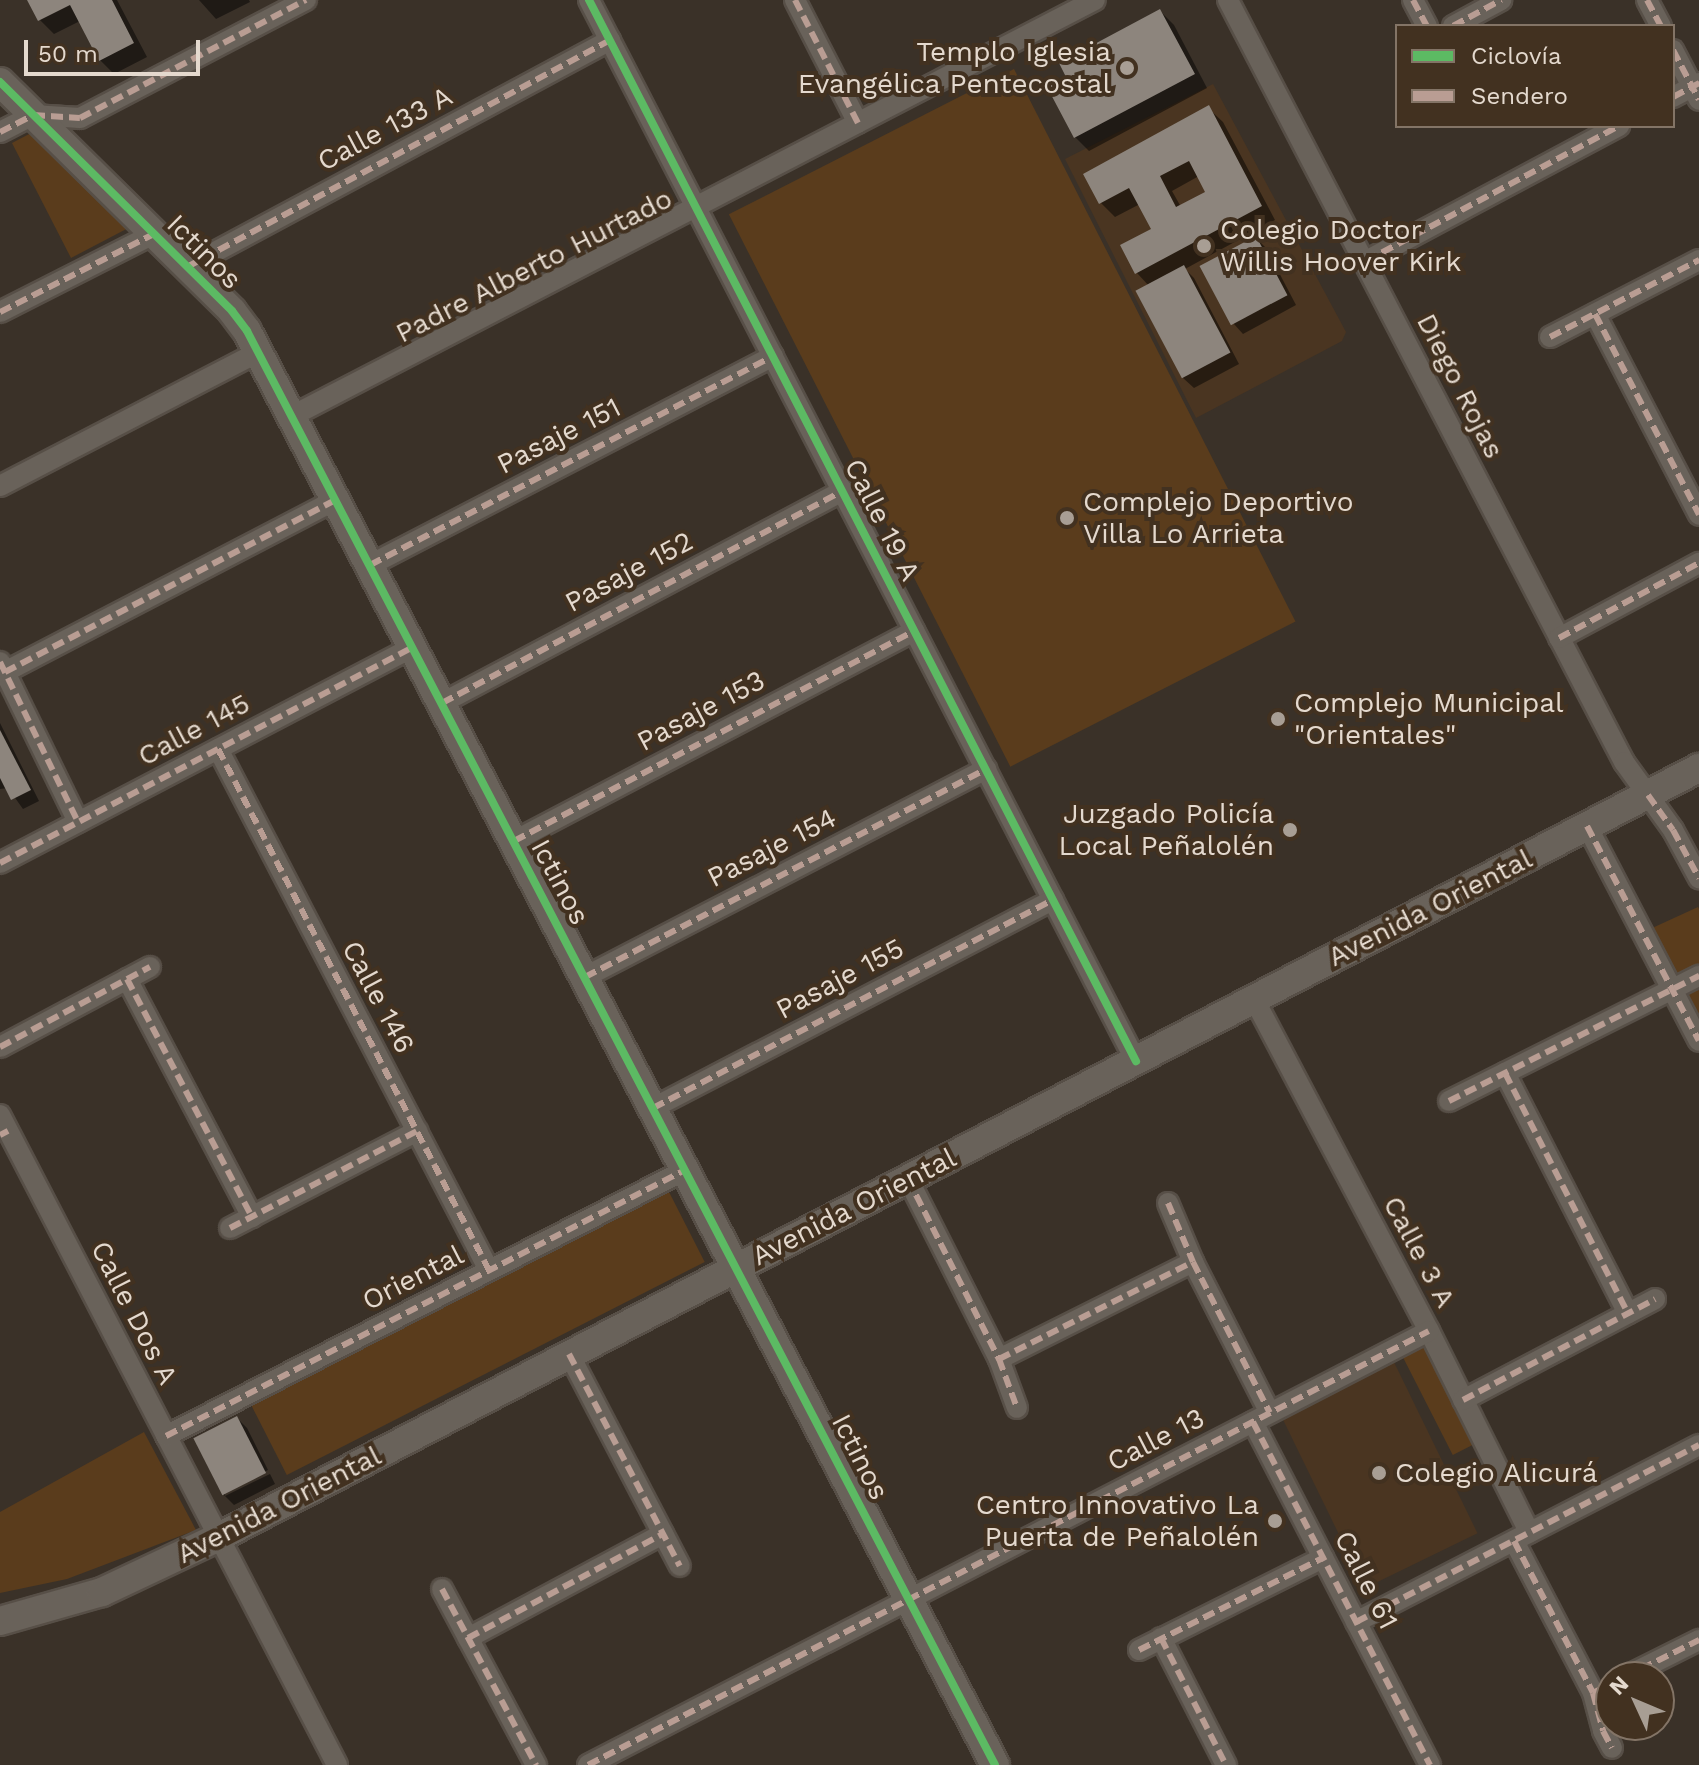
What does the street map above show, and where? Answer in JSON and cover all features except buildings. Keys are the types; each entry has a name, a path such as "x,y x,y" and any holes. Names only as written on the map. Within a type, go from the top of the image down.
{"street":[{"path":"0,132 33,115 80,118 306,0"},
{"name":"Calle 19 A","path":"589,0 1136,1061"},
{"path":"795,0 858,123"},
{"name":"Padre Alberto Hurtado","path":"292,416 1095,0"},
{"name":"Diego Rojas","path":"1228,0 1624,762 1673,830 1699,878"},
{"path":"1413,0 1426,24"},
{"path":"1457,24 1501,0"},
{"path":"1647,0 1660,24"},
{"name":"Calle 133 A","path":"187,267 610,40"},
{"path":"1675,53 1697,90 1675,96"},
{"name":"Ictinos","path":"0,82 232,311 259,352 995,1765"},
{"path":"1366,261 1615,128"},
{"path":"0,312 154,234"},
{"path":"1550,337 1699,260"},
{"path":"1595,314 1699,515"},
{"path":"0,486 259,352"},
{"name":"Pasaje 151","path":"370,565 773,356"},
{"name":"Pasaje 152","path":"442,703 843,491"},
{"path":"78,822 2,667 336,500"},
{"path":"1559,638 1699,563"},
{"name":"Pasaje 153","path":"514,841 914,631"},
{"name":"Calle 145","path":"0,863 413,647"},
{"name":"Calle 146","path":"218,749 489,1270"},
{"name":"Avenida Oriental","path":"0,1621 46,1611 102,1592 219,1537 1699,768"},
{"name":"Pasaje 154","path":"585,977 986,769"},
{"path":"1587,826 1699,1041"},
{"name":"Pasaje 155","path":"653,1108 1053,900"},
{"path":"0,1047 150,967"},
{"path":"1449,1101 1699,976"},
{"path":"127,979 252,1217"},
{"name":"Calle 3 A","path":"1254,999 1429,1331 1463,1400 1521,1536 1595,1676"},
{"path":"1505,1073 1628,1313"},
{"name":"Calle Dos A","path":"3,1127 337,1765"},
{"path":"230,1228 417,1131"},
{"name":"Oriental","path":"166,1436 685,1170"},
{"path":"908,1179 999,1359 1017,1408"},
{"name":"Calle 61","path":"1168,1203 1323,1558 1430,1765"},
{"path":"999,1359 1193,1262"},
{"path":"1463,1400 1655,1299"},
{"name":"Calle 13","path":"588,1765 1429,1331"},
{"path":"569,1354 680,1566"},
{"path":"1356,1622 1699,1445"},
{"path":"468,1638 663,1534"},
{"path":"1139,1650 1323,1558"},
{"path":"442,1589 536,1765"},
{"path":"1161,1638 1226,1765"},
{"path":"1657,1661 1699,1640"},
{"name":"Calle 3 A","path":"1608,1741 1612,1748"}],"shaded area":[{"name":"Complejo Deportivo Villa Lo Arrieta","path":"1014,69 1295,621 1010,767 729,214"},
{"name":"Colegio Doctor Willis Hoover Kirk","path":"1213,84 1346,332 1342,341 1196,418 1065,159"},
{"path":"33,132 134,225 71,258 12,143"},
{"path":"1699,909 1699,1022 1650,929"},
{"path":"667,1188 705,1262 287,1475 249,1401"},
{"path":"1426,1343 1477,1443 1453,1455 1402,1355"},
{"name":"Colegio Alicurá","path":"1392,1358 1477,1533 1365,1588 1280,1413"},
{"path":"144,1432 196,1530 67,1579 0,1593 0,1512"}],"marked path":[{"path":"0,132 33,115 80,118 306,0"},
{"path":"795,0 858,123"},
{"path":"1413,0 1426,24"},
{"path":"1457,24 1501,0"},
{"path":"1647,0 1660,24"},
{"path":"187,267 610,40"},
{"path":"1675,54 1699,100"},
{"path":"1675,96 1699,83"},
{"path":"1366,261 1615,128"},
{"path":"0,312 154,234"},
{"path":"1550,337 1699,260"},
{"path":"1595,314 1699,515"},
{"path":"370,565 773,356"},
{"path":"442,703 843,491"},
{"path":"5,672 336,500"},
{"path":"1559,638 1699,563"},
{"path":"514,841 914,631"},
{"path":"0,863 413,647"},
{"path":"0,662 78,822"},
{"path":"218,749 489,1270"},
{"path":"585,977 986,769"},
{"path":"1648,795 1673,830 1699,878"},
{"path":"1587,826 1699,1041"},
{"path":"653,1108 1053,900"},
{"path":"0,1047 150,967"},
{"path":"1449,1101 1699,976"},
{"path":"127,979 252,1217"},
{"path":"1505,1073 1628,1313"},
{"path":"0,1135 8,1131"},
{"path":"230,1228 417,1131"},
{"path":"166,1436 685,1170"},
{"path":"908,1179 999,1359 1017,1408"},
{"path":"1168,1203 1193,1262 1270,1413"},
{"path":"999,1359 1193,1262"},
{"path":"1463,1400 1655,1299"},
{"path":"588,1765 1429,1331"},
{"path":"569,1354 680,1566"},
{"path":"1253,1422 1430,1765"},
{"path":"1356,1622 1699,1445"},
{"path":"468,1638 663,1534"},
{"path":"1514,1541 1593,1693 1603,1731 1612,1748"},
{"path":"1139,1650 1323,1558"},
{"path":"442,1589 536,1765"},
{"path":"1161,1638 1226,1765"},
{"path":"1657,1661 1699,1640"}],"cycle path":[{"path":"589,0 1136,1061"},
{"path":"0,82 232,311 247,331 995,1765"}],"place":[{"name":"Templo Iglesia Evangélica Pentecostal","path":"1127,68"},
{"name":"Colegio Doctor Willis Hoover Kirk","path":"1204,246"},
{"name":"Complejo Deportivo Villa Lo Arrieta","path":"1067,518"},
{"name":"Complejo Municipal \"Orientales\"","path":"1278,719"},
{"name":"Juzgado Policía Local Peñalolén","path":"1290,830"},
{"name":"Colegio Alicurá","path":"1379,1473"},
{"name":"Centro Innovativo La Puerta de Peñalolén","path":"1275,1521"}]}
